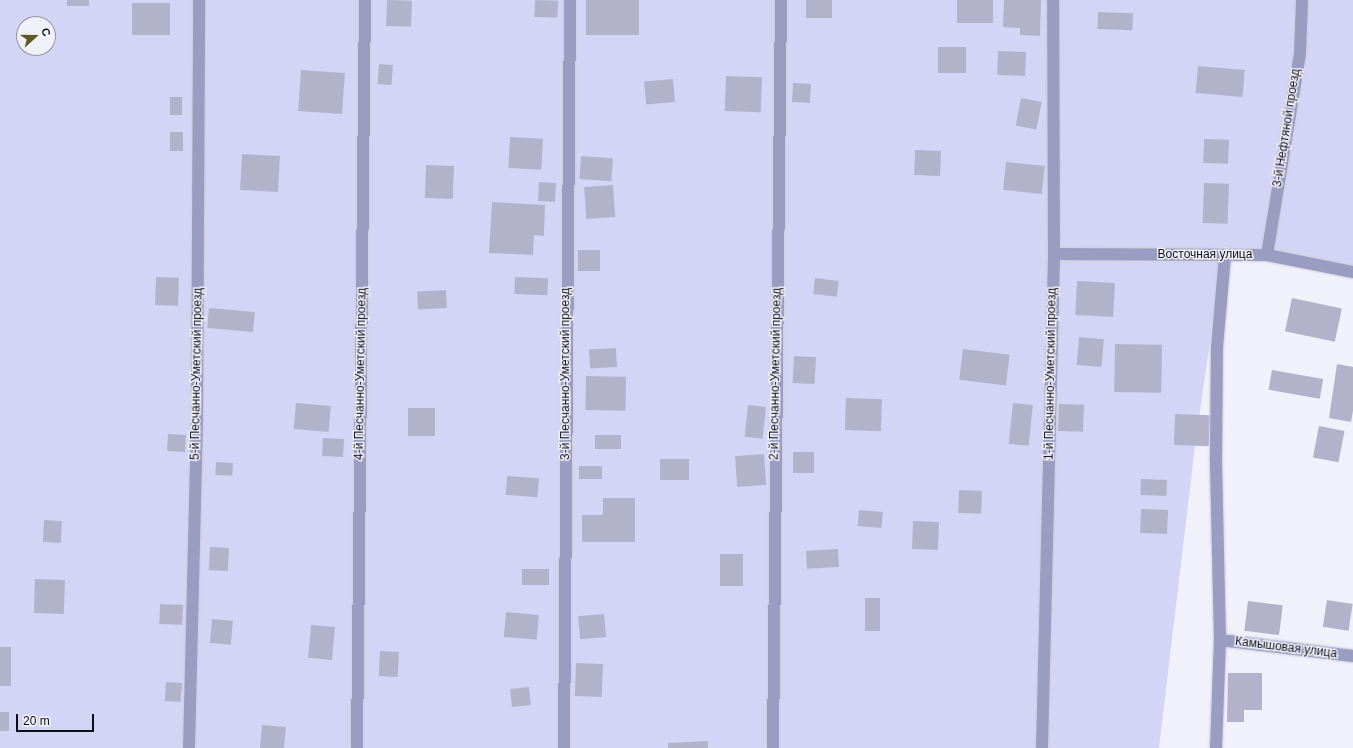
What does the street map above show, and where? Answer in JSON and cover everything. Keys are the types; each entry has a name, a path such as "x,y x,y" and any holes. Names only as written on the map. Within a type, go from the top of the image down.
{"street":[{"name":"5-й Песчанно-Уметский проезд","path":"190,748 197,409 199,0"},
{"name":"4-й Песчанно-Уметский проезд","path":"357,748 365,0"},
{"name":"3-й Песчанно-Уметский проезд","path":"564,748 570,0"},
{"name":"2-й Песчанно-Уметский проезд","path":"772,748 781,0"},
{"name":"1-й Песчанно-Уметский проезд","path":"1042,748 1054,254 1053,0"},
{"name":"3-й Нефтяной проезд","path":"1267,255 1300,53 1302,0"},
{"name":"Восточная улица","path":"1054,254 1267,255 1353,272"},
{"path":"1216,748 1220,640 1216,457 1217,347 1225,255"},
{"name":"Камышовая улица","path":"1220,640 1353,656"}],"shaded area":[{"path":"0,0 1353,0 1353,270 1224,247 1196,438 1159,748 0,748"}],"building":[{"path":"67,0 89,0 89,6 67,6"},
{"path":"387,0 412,1 411,27 386,26"},
{"path":"535,0 558,1 557,18 534,17"},
{"path":"586,0 639,0 639,35 586,35"},
{"path":"806,0 832,0 832,18 806,18"},
{"path":"957,0 993,0 993,23 957,23"},
{"path":"1004,0 1041,0 1040,36 1020,35 1020,28 1003,27"},
{"path":"132,3 170,3 170,35 132,35"},
{"path":"1098,12 1133,13 1132,30 1097,29"},
{"path":"938,47 966,47 966,73 938,73"},
{"path":"998,51 1026,52 1025,76 997,75"},
{"path":"379,64 393,65 392,85 378,84"},
{"path":"1198,66 1245,70 1242,97 1196,93"},
{"path":"301,70 345,73 342,114 298,111"},
{"path":"726,76 762,77 761,112 725,111"},
{"path":"673,79 675,102 646,104 644,82"},
{"path":"793,83 811,84 810,103 792,102"},
{"path":"170,97 182,97 182,115 170,115"},
{"path":"1021,98 1042,102 1036,129 1016,125"},
{"path":"170,132 183,132 183,151 170,151"},
{"path":"510,137 543,139 541,170 508,168"},
{"path":"1204,139 1229,140 1228,164 1203,163"},
{"path":"915,150 941,151 940,176 914,175"},
{"path":"242,154 280,156 278,192 240,190"},
{"path":"581,156 613,158 611,181 579,179"},
{"path":"1006,162 1045,166 1042,194 1003,190"},
{"path":"426,165 454,166 453,199 425,198"},
{"path":"539,182 556,183 555,202 538,201"},
{"path":"1204,183 1229,184 1228,224 1203,223"},
{"path":"613,185 615,217 586,219 584,187"},
{"path":"492,202 545,205 544,236 534,235 533,255 489,253"},
{"path":"578,250 600,250 600,271 578,271"},
{"path":"156,277 179,278 178,306 155,305"},
{"path":"515,277 548,278 547,295 514,294"},
{"path":"815,278 839,281 837,297 813,294"},
{"path":"1077,281 1115,283 1113,317 1075,315"},
{"path":"446,290 447,308 418,309 417,292"},
{"path":"1292,298 1342,309 1335,342 1285,331"},
{"path":"209,308 255,312 253,332 207,328"},
{"path":"1079,337 1104,339 1101,367 1077,365"},
{"path":"1115,344 1162,345 1161,393 1114,392"},
{"path":"616,348 617,367 590,368 589,349"},
{"path":"963,349 1010,355 1006,385 959,380"},
{"path":"794,356 816,357 815,384 793,383"},
{"path":"1337,364 1353,367 1353,411 1351,422 1329,418"},
{"path":"1272,370 1323,379 1320,399 1269,390"},
{"path":"586,376 626,377 625,411 585,410"},
{"path":"846,398 882,399 881,431 845,430"},
{"path":"296,403 331,406 329,432 294,429"},
{"path":"1013,403 1033,405 1029,446 1009,444"},
{"path":"1059,404 1084,405 1083,432 1058,431"},
{"path":"748,405 766,407 763,439 745,437"},
{"path":"408,408 435,408 435,436 408,436"},
{"path":"1175,414 1210,415 1209,446 1174,445"},
{"path":"1319,426 1345,431 1338,462 1313,457"},
{"path":"168,434 186,435 185,452 167,451"},
{"path":"595,435 621,435 621,449 595,449"},
{"path":"323,438 344,439 343,457 322,456"},
{"path":"793,452 814,452 814,473 793,473"},
{"path":"764,454 766,485 737,487 735,456"},
{"path":"660,459 689,459 689,480 660,480"},
{"path":"216,462 233,463 232,476 215,475"},
{"path":"579,466 602,466 602,479 579,479"},
{"path":"507,476 539,478 538,497 506,495"},
{"path":"1141,479 1167,480 1166,496 1140,495"},
{"path":"959,490 982,491 981,514 958,513"},
{"path":"603,498 635,498 635,542 582,542 582,515 603,515"},
{"path":"1141,509 1168,510 1167,534 1140,533"},
{"path":"859,510 883,512 882,528 858,526"},
{"path":"44,520 62,521 61,543 43,542"},
{"path":"913,521 939,522 938,550 912,549"},
{"path":"210,547 229,548 228,571 209,570"},
{"path":"838,549 839,567 807,569 806,551"},
{"path":"720,554 743,554 743,586 720,586"},
{"path":"522,569 549,569 549,585 522,585"},
{"path":"35,579 65,580 64,614 34,613"},
{"path":"865,598 880,598 880,631 865,631"},
{"path":"1327,600 1353,604 1348,631 1323,627"},
{"path":"1248,601 1283,605 1279,635 1244,631"},
{"path":"160,604 183,605 182,625 159,624"},
{"path":"506,612 539,615 537,640 504,637"},
{"path":"604,614 606,637 580,639 578,616"},
{"path":"212,619 233,621 231,645 210,643"},
{"path":"311,625 335,627 332,660 308,658"},
{"path":"0,647 11,647 11,686 0,686"},
{"path":"380,651 399,652 398,677 379,676"},
{"path":"576,663 603,664 602,697 575,696"},
{"path":"1228,673 1262,673 1262,710 1244,710 1244,722 1227,722"},
{"path":"166,682 182,683 181,702 165,701"},
{"path":"529,687 531,705 512,707 510,689"},
{"path":"0,712 9,712 9,731 0,731"},
{"path":"262,725 286,727 284,748 260,748"},
{"path":"708,741 708,748 668,748 668,743"}]}
